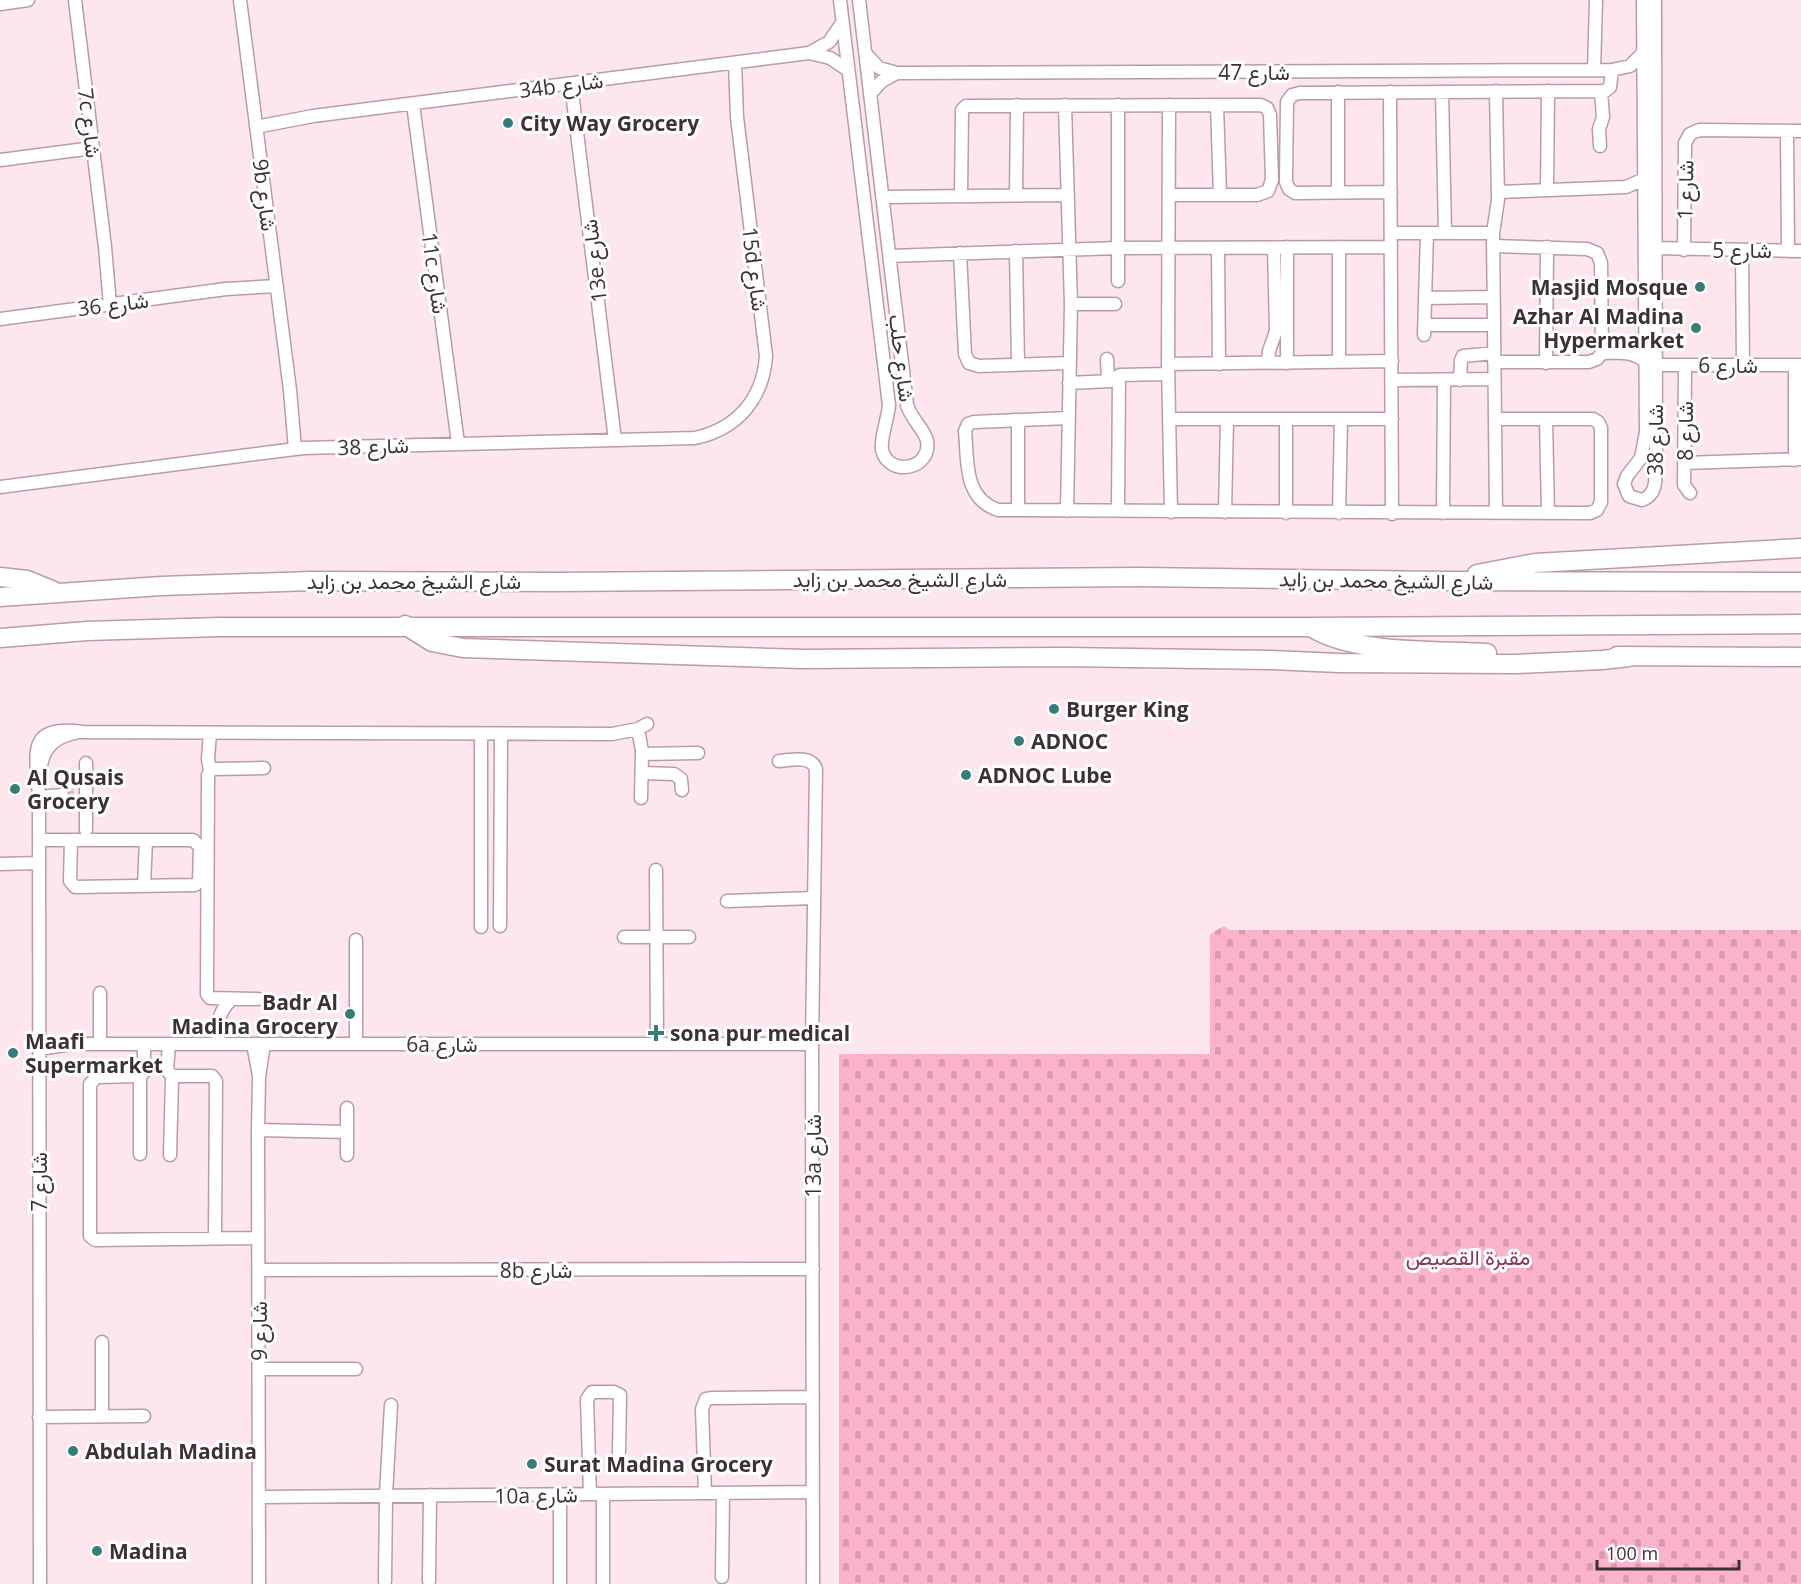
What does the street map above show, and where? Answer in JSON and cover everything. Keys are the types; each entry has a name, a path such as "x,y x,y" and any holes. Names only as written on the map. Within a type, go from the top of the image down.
{"highway":[{"path":"1444,581 1535,563 1801,548"},
{"path":"0,577 27,580 56,592"},
{"name":"شارع الشيخ محمد بن زايد","path":"0,597 161,586 311,581 554,582 1140,577 1801,582"},
{"name":"شارع الشيخ محمد بن زايد","path":"0,638 153,628 405,625 1310,627 1801,624"},
{"path":"405,625 432,642 463,648 780,659 1064,657 1486,664 1629,657"},
{"path":"1310,627 1334,639 1361,646 1629,657 1801,657"}],"street":[{"path":"0,4 28,0"},
{"name":"7c شارع","path":"75,0 114,304"},
{"name":"9b شارع","path":"240,0 299,448"},
{"name":"شارع حلب","path":"840,0 889,405 882,448 888,461 901,467 908,467 915,465 925,454 927,440 914,421 907,405 859,0"},
{"path":"1594,70 1596,0"},
{"name":"شارع 38","path":"1643,0 1645,344 1650,364 1655,481 1650,497 1642,500 1633,499 1625,489 1625,480 1641,458 1646,441 1650,364 1655,251 1655,0"},
{"name":"34b شارع","path":"809,53 829,42 842,23"},
{"name":"34b شارع","path":"256,123 809,53 830,58 848,70"},
{"name":"شارع 47","path":"867,54 879,68 897,73 1612,70 1630,66 1643,53"},
{"name":"15d شارع","path":"731,63 766,356 755,398 741,415"},
{"path":"1391,192 1295,193 1288,189 1286,182 1289,98 1296,93 1338,92 1602,91 1610,87 1612,70"},
{"name":"شارع 47","path":"1612,70 1630,75 1643,87"},
{"path":"870,94 882,81 897,73"},
{"name":"13e شارع","path":"571,84 615,440"},
{"path":"1547,190 1548,91"},
{"path":"1600,146 1599,129 1603,117 1602,91"},
{"path":"1338,92 1338,192"},
{"path":"1390,92 1392,514"},
{"path":"1442,92 1445,233"},
{"path":"1496,92 1498,192 1492,233 1496,513"},
{"name":"11c شارع","path":"413,104 458,443"},
{"path":"961,196 963,107 968,105 1261,105 1267,108 1270,115 1272,180 1271,186 1263,194 1170,195"},
{"path":"1016,195 1017,105"},
{"path":"1065,105 1071,304 1067,511"},
{"path":"1118,105 1118,281"},
{"path":"1169,105 1168,369 1171,512"},
{"path":"1217,105 1220,195"},
{"name":"شارع 1","path":"1684,250 1685,142 1690,134 1699,130 1801,131"},
{"path":"1787,131 1788,251"},
{"path":"0,160 93,148"},
{"path":"1626,187 1644,179"},
{"path":"1498,192 1626,187 1636,190 1644,197"},
{"path":"883,197 1068,195"},
{"path":"1391,233 1492,233"},
{"path":"1427,233 1425,330 1493,325"},
{"path":"1460,380 1461,360 1464,356 1546,363 1589,362 1597,360 1602,353 1600,258 1592,250 1493,246"},
{"path":"1340,247 1340,362"},
{"path":"890,255 1118,248 1391,247"},
{"path":"1218,248 1219,364"},
{"path":"1280,248 1287,363"},
{"path":"1268,363 1269,351 1276,331 1280,248"},
{"path":"1546,363 1547,248"},
{"name":"شارع 5","path":"1655,251 1676,253 1684,250 1801,251"},
{"path":"1742,250 1743,365"},
{"path":"1016,251 1018,364"},
{"path":"960,253 966,359 974,366 1069,363"},
{"name":"شارع 36","path":"0,319 276,282"},
{"path":"1425,298 1493,297"},
{"path":"1071,304 1114,304"},
{"path":"1630,353 1645,344"},
{"path":"1602,353 1630,353 1650,364"},
{"path":"1107,360 1113,378 1118,511"},
{"path":"1069,383 1219,364 1392,361"},
{"name":"شارع 6","path":"1650,364 1798,365"},
{"path":"1684,463 1798,459 1798,365"},
{"name":"شارع 8","path":"1685,366 1684,485 1690,493"},
{"path":"1392,380 1494,379"},
{"path":"1443,513 1444,380"},
{"name":"شارع 38","path":"0,488 299,448 695,438 715,432 741,415"},
{"path":"1068,418 970,422 966,431 969,481 972,490 995,510 1392,514 1590,513 1597,510 1600,506 1600,428 1598,422 1593,419 1495,420"},
{"path":"1169,419 1392,419"},
{"path":"1225,512 1227,419"},
{"path":"1286,419 1286,513"},
{"path":"1340,513 1341,419"},
{"path":"1018,420 1018,510"},
{"path":"1546,420 1548,513"},
{"path":"1630,473 1642,470 1655,481"},
{"path":"258,999 210,998 207,994 210,733 612,734 642,727 641,798"},
{"name":"شارع 7","path":"40,1584 38,780 42,758 49,745 61,738 82,732 210,733"},
{"path":"481,734 481,927"},
{"path":"500,926 501,734"},
{"path":"671,753 671,773"},
{"path":"642,754 698,753"},
{"name":"13a شارع","path":"779,761 807,760 815,766 812,1044 813,1584"},
{"path":"86,763 84,795 86,830"},
{"path":"210,771 264,768"},
{"path":"642,773 677,775 681,779 682,790"},
{"path":"39,796 62,795"},
{"path":"39,840 71,840 193,840 200,847 199,882 195,885 73,887 70,881 71,840"},
{"path":"144,886 146,840"},
{"path":"0,864 39,863"},
{"path":"656,870 657,1043"},
{"path":"727,901 814,898"},
{"path":"624,937 689,937"},
{"path":"356,940 356,1044"},
{"path":"100,993 100,1044"},
{"path":"218,1044 220,1014 231,999"},
{"name":"6a شارع","path":"39,1044 58,1040 71,1044 812,1044"},
{"path":"140,1154 140,1076 144,1072 144,1044"},
{"path":"169,1044 166,1070 173,1077 210,1076 216,1081 215,1238"},
{"name":"شارع 9","path":"259,1044 259,1584"},
{"path":"140,1076 97,1077 90,1084 89,1234 96,1240 258,1238"},
{"path":"170,1155 171,1080 173,1077"},
{"path":"347,1108 347,1155"},
{"path":"258,1130 347,1132"},
{"name":"8b شارع","path":"259,1270 813,1269"},
{"path":"102,1342 102,1416"},
{"path":"259,1369 356,1369"},
{"path":"590,1494 587,1399 592,1392 614,1392 620,1395 619,1452"},
{"path":"705,1493 702,1409 706,1399 813,1398"},
{"path":"385,1581 386,1495 391,1406"},
{"path":"39,1417 144,1416"},
{"name":"10a شارع","path":"259,1497 813,1492"},
{"path":"722,1577 723,1493"},
{"path":"603,1494 603,1584"},
{"path":"560,1495 560,1584"},
{"path":"429,1581 430,1496"}],"green space":[{"name":"مقبرة القصيص","path":"1224,926 1229,930 1801,930 1801,1584 839,1584 839,1054 1210,1054 1210,934"}],"tunnel":[{"path":"62,795 81,795"}],"place":[{"name":"City Way Grocery","path":"508,123"},
{"name":"Masjid Mosque","path":"1700,287"},
{"name":"Azhar Al Madina Hypermarket","path":"1696,328"},
{"name":"Burger King","path":"1054,709"},
{"name":"ADNOC","path":"1019,741"},
{"name":"ADNOC Lube","path":"966,775"},
{"name":"Al Qusais Grocery","path":"15,789"},
{"name":"Badr Al Madina Grocery","path":"350,1014"},
{"name":"sona pur medical","path":"656,1033"},
{"name":"Maafi Supermarket","path":"13,1053"},
{"name":"Abdulah Madina","path":"73,1451"},
{"name":"Surat Madina Grocery","path":"532,1464"},
{"name":"Madina","path":"97,1551"}]}
